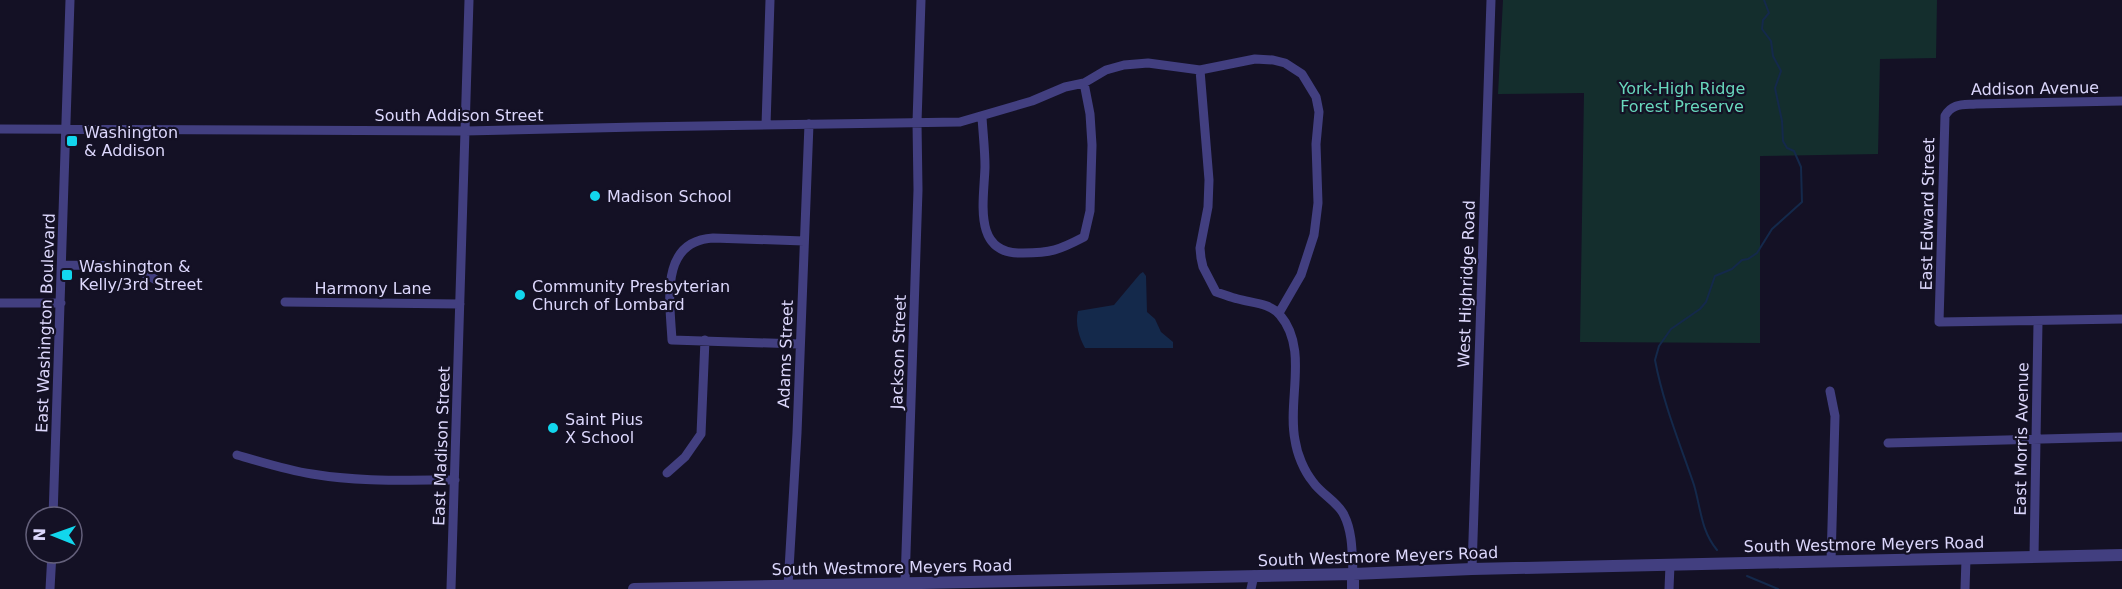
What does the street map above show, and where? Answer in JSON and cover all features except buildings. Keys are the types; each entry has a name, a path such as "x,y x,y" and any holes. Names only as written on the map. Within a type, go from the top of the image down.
{"street":[{"name":"East Washington Boulevard","path":"53,505 70,0"},
{"name":"East Madison Street","path":"451,589 469,0"},
{"path":"766,125 770,0"},
{"name":"Jackson Street","path":"901,585 917,201 921,0"},
{"name":"West Highridge Road","path":"1472,569 1491,0"},
{"name":"South Addison Street","path":"0,129 465,131 960,122 1032,101 1065,87 1084,82 1106,70 1136,63 1200,70 1260,58 1288,65 1302,74 1311,87 1317,103 1318,203 1314,235 1307,260 1279,313"},
{"path":"1200,70 1209,180 1208,207 1200,248 1203,267 1216,292 1256,302 1279,313 1290,332 1294,346 1295,442 1298,454 1312,482 1343,513 1350,530 1353,589"},
{"path":"982,117 985,152 983,218 986,231 993,244 1005,251 1018,254 1052,252 1084,237 1090,211 1091,126 1084,82"},
{"name":"Addison Avenue","path":"1949,109 1955,105 1976,104 2122,101"},
{"name":"East Edward Street","path":"1949,109 1945,116 1939,322 2038,322"},
{"name":"Adams Street","path":"788,586 797,433 809,124"},
{"path":"800,344 672,340 671,272 674,262 685,246 702,239 804,241"},
{"path":"63,265 125,266 135,268 165,285"},
{"name":"Harmony Lane","path":"285,302 460,304"},
{"path":"0,303 61,303"},
{"path":"2038,322 2122,319"},
{"name":"East Morris Avenue","path":"2034,556 2038,322"},
{"path":"667,473 686,457 700,434 705,340"},
{"path":"1830,392 1835,416 1831,562"},
{"path":"1888,443 2122,437"},
{"path":"237,454 291,470 331,477 376,480 454,480"},
{"name":"South Westmore Meyers Road","path":"634,589 901,585 1472,569 2122,555"},
{"path":"1965,589 1966,559"},
{"path":"50,589 51,565"},
{"path":"1669,589 1670,565"},
{"path":"1251,589 1254,575"}],"green space":[{"name":"York-High Ridge Forest Preserve","path":"1503,0 1937,0 1936,58 1880,59 1878,154 1760,156 1760,343 1580,342 1584,93 1498,94"}],"water":[{"path":"1143,272 1146,276 1147,312 1155,319 1161,332 1173,342 1173,348 1085,348 1078,330 1078,311 1114,305"}],"waterway":[{"path":"1717,550 1705,527 1694,485 1667,408 1655,360 1659,346 1671,329 1700,309 1706,302 1715,276 1732,269 1742,260 1757,253 1772,229 1802,202 1801,167 1794,151 1787,148 1783,141 1782,121 1775,88 1781,71 1773,56 1771,41 1762,29 1763,20 1769,13 1764,0"},
{"path":"1747,576 1778,589"}],"place":[{"name":"Washington & Addison","path":"72,141"},
{"name":"Madison School","path":"595,196"},
{"name":"Washington & Kelly/3rd Street","path":"67,275"},
{"name":"Community Presbyterian Church of Lombard","path":"520,295"},
{"name":"Saint Pius X School","path":"553,428"}]}
